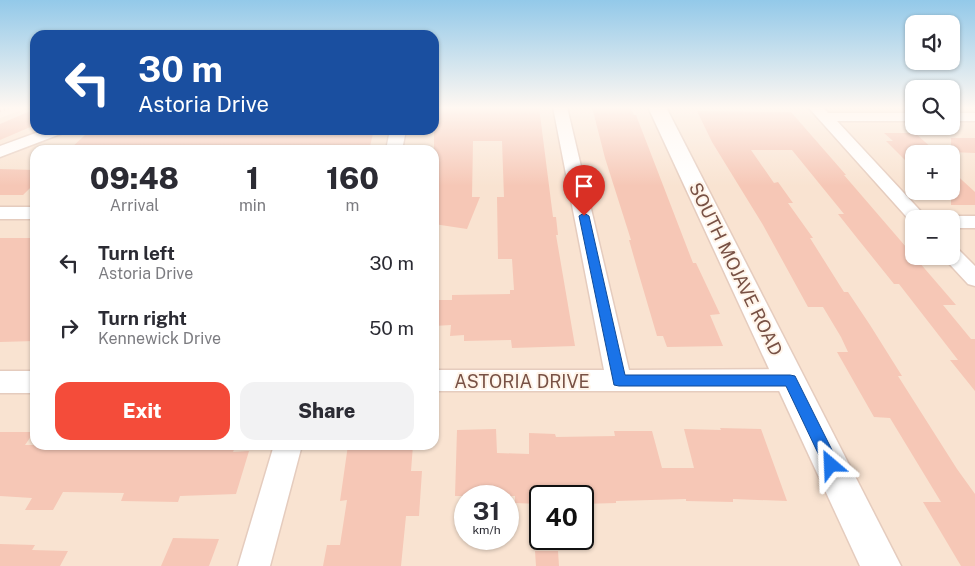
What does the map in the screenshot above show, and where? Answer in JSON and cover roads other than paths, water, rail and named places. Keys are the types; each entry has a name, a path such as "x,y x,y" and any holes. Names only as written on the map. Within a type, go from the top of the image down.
{"street":[{"path":"566,133 619,381"},
{"name":"SOUTH MOJAVE ROAD","path":"670,133 881,566"},
{"path":"839,133 911,210"},
{"path":"0,152 45,135"},
{"path":"0,214 30,213"},
{"path":"960,222 975,222"},
{"path":"960,263 975,279"},
{"name":"ASTORIA DRIVE","path":"439,381 790,380"},
{"path":"0,382 30,382"},
{"path":"254,566 287,450"}]}
